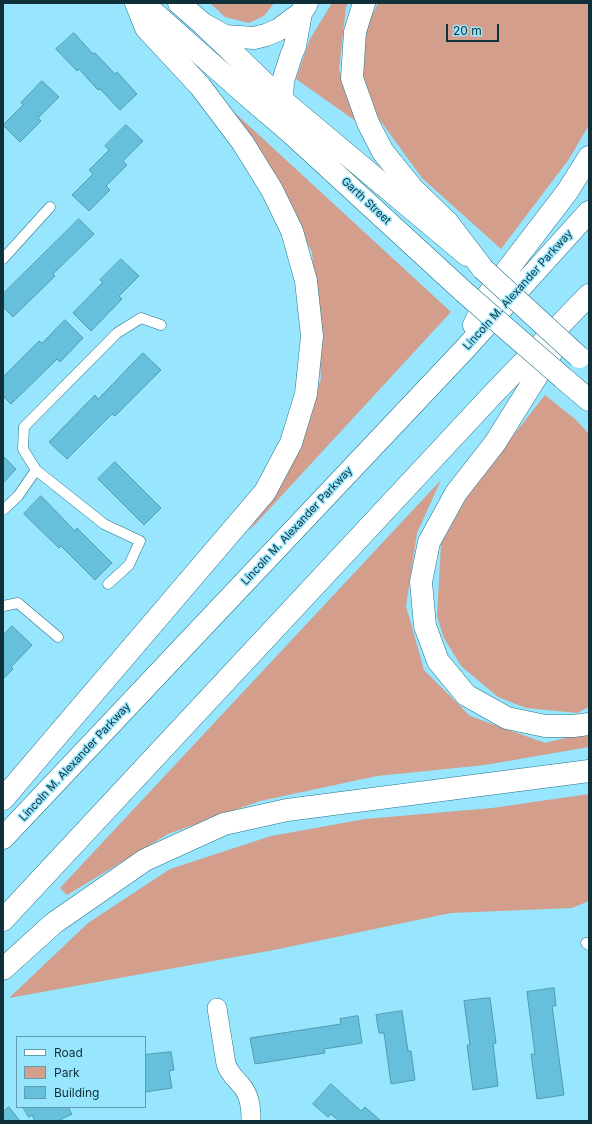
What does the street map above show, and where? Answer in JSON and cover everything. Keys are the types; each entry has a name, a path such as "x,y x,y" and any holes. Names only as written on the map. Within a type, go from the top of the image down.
{"main road":[{"path":"3,799 265,492 291,442 306,394 312,336 306,281 292,231 272,190 243,143 200,86 146,28 136,3"},
{"name":"Garth Street","path":"143,3 291,133 464,292 589,400"},
{"name":"Garth Street","path":"179,3 282,100 483,269 584,361"},
{"path":"364,3 355,32 352,78 368,123 383,152 413,189 448,223 483,269"},
{"path":"291,133 282,100 282,81 290,56 295,46 304,8"},
{"path":"203,24 226,36 254,38 278,30 304,8"},
{"path":"463,351 488,295 567,192 589,157"},
{"name":"Lincoln M. Alexander Parkway","path":"3,838 463,351 589,212"},
{"path":"587,298 496,443 456,493 430,542 421,582 425,626 438,661 466,695 507,718 545,726 573,726 589,724"},
{"path":"3,920 494,393 587,298"},
{"path":"3,969 54,923 146,860 224,824 286,810 589,771"}],"street":[{"path":"217,1008 228,1071 245,1091 251,1105 251,1121"}],"lane":[{"path":"3,259 50,207"},
{"path":"108,584 129,565 140,541 104,524 36,470 23,449 24,427 117,333 141,318 161,325"},
{"path":"3,510 18,496 36,470"},
{"path":"3,606 18,603 58,638"}],"green space":[{"path":"210,3 274,3 264,16 249,23 225,17"},
{"path":"332,3 348,3 346,7 339,69 357,122 296,79 310,39"},
{"path":"378,3 589,3 589,125 569,159 501,249 422,178 374,112 363,75 365,30"},
{"path":"235,113 451,312 249,531 284,474 321,379 312,252"},
{"path":"545,395 575,419 589,434 589,707 577,713 526,708 498,697 461,666 444,638 437,616 441,544 472,488"},
{"path":"441,480 417,533 406,606 424,670 470,716 545,743 589,732 589,747 485,765 377,776 260,801 168,834 67,895 60,888"},
{"path":"589,794 589,901 572,908 451,913 274,950 9,998 88,923 170,869 271,836 365,819 492,808"}],"building":[{"path":"74,33 93,54 95,53 115,74 117,72 137,94 120,110 100,89 98,90 79,69 77,71 56,49"},
{"path":"42,81 59,97 38,118 41,121 20,142 3,125 23,105 21,103"},
{"path":"126,125 143,141 123,161 127,165 106,186 110,190 89,211 72,195 93,174 89,170 109,150 105,146"},
{"path":"79,219 94,234 53,274 55,276 13,317 3,307 3,294"},
{"path":"121,259 139,276 119,296 122,299 91,331 73,313 103,282 100,280"},
{"path":"65,320 83,338 60,362 57,359 11,404 3,396 3,377 39,341 42,343"},
{"path":"143,353 161,370 115,416 112,414 67,459 49,442 95,395 98,399"},
{"path":"3,456 16,469 3,483"},
{"path":"115,462 161,508 144,525 98,479"},
{"path":"41,496 75,531 77,528 112,563 95,580 61,546 59,548 24,514"},
{"path":"12,626 32,645 11,667 13,669 3,679 3,636"},
{"path":"554,988 556,1006 552,1006 564,1095 537,1099 531,1054 535,1054 527,992"},
{"path":"490,998 496,1043 493,1044 498,1086 473,1090 467,1045 470,1045 464,1001"},
{"path":"402,1011 408,1051 411,1051 415,1080 391,1084 384,1033 379,1033 376,1015"},
{"path":"358,1016 362,1043 324,1049 325,1053 255,1064 250,1038 341,1024 340,1019"},
{"path":"171,1052 174,1070 169,1071 172,1088 146,1092 146,1055"},
{"path":"331,1084 361,1111 365,1107 381,1121 339,1121 331,1114 328,1117 313,1104"},
{"path":"9,1107 20,1121 3,1121 3,1112"},
{"path":"24,1108 69,1108 72,1114 58,1121 35,1121 32,1115 29,1117"}]}
